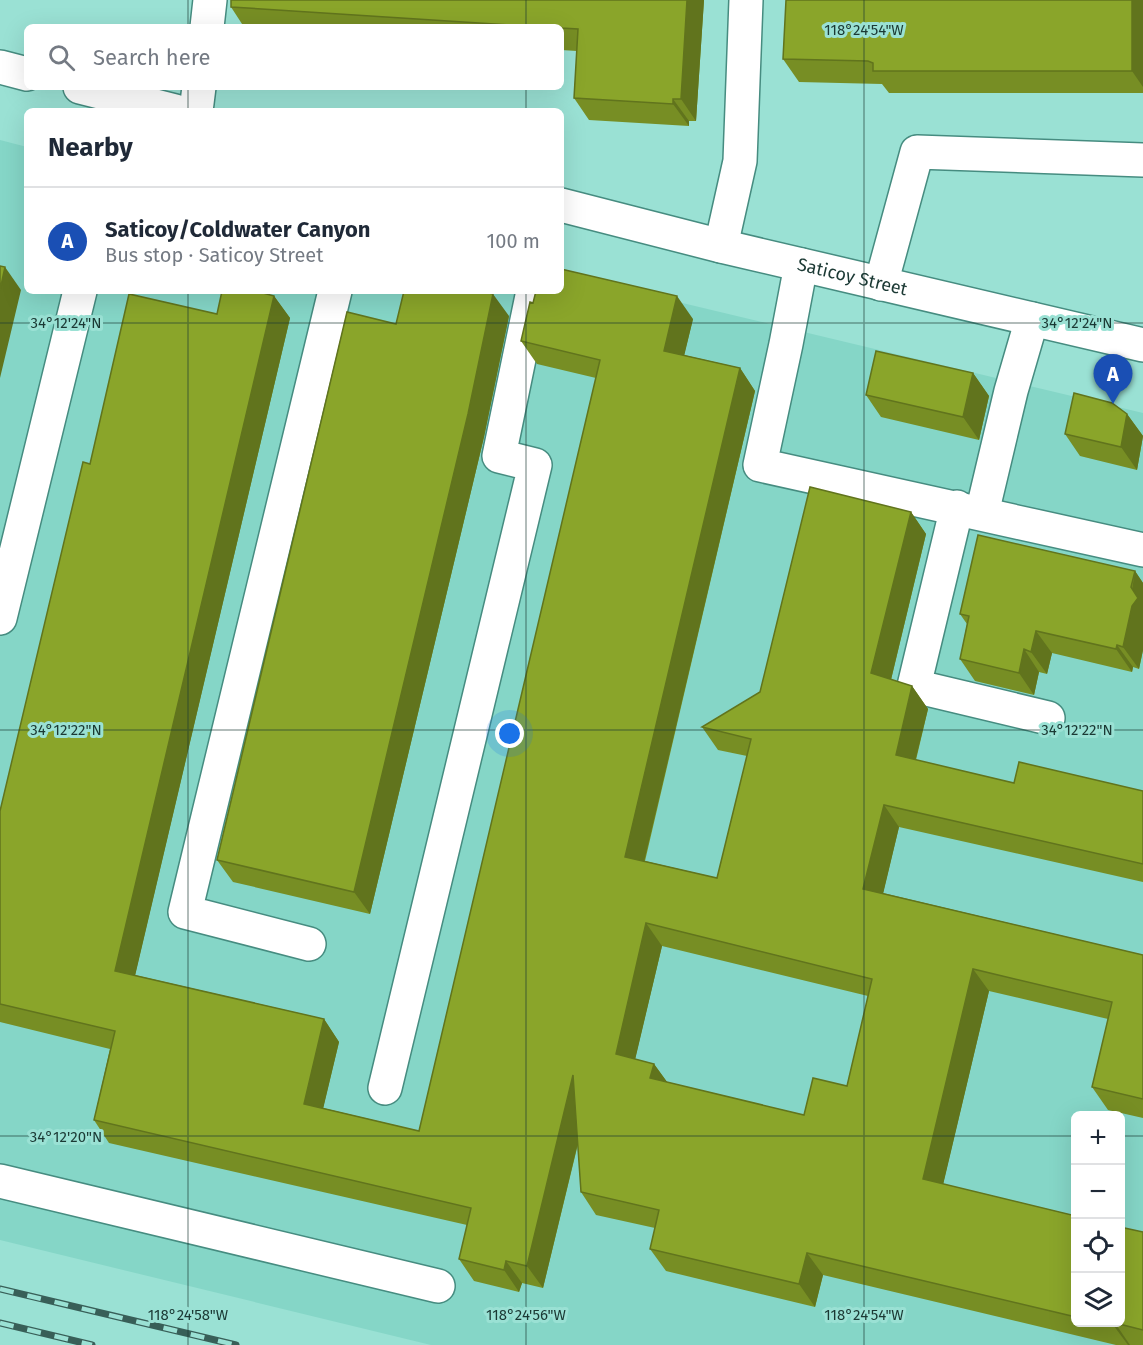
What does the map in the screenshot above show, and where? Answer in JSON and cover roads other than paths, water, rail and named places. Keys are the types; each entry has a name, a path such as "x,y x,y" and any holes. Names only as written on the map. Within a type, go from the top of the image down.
{"street":[{"path":"207,24 210,0"},
{"path":"721,246 740,161 746,0"},
{"path":"0,67 24,73"},
{"path":"88,90 125,105 150,108"},
{"path":"196,108 199,90"},
{"path":"881,284 917,152 1143,160"},
{"name":"Saticoy Street","path":"564,206 721,246 1143,345"},
{"path":"801,265 760,465 1143,550"},
{"path":"0,618 79,294"},
{"path":"309,944 185,912 334,294"},
{"path":"386,1088 535,465 499,456 532,294"},
{"path":"1032,319 1011,391 914,686 1048,718"},
{"path":"0,1181 438,1286"}],"railway":[{"path":"0,1289 236,1345"},
{"path":"0,1323 92,1345"}],"place":[{"name":"Saticoy/Coldwater Canyon","path":"1113,404"}]}
